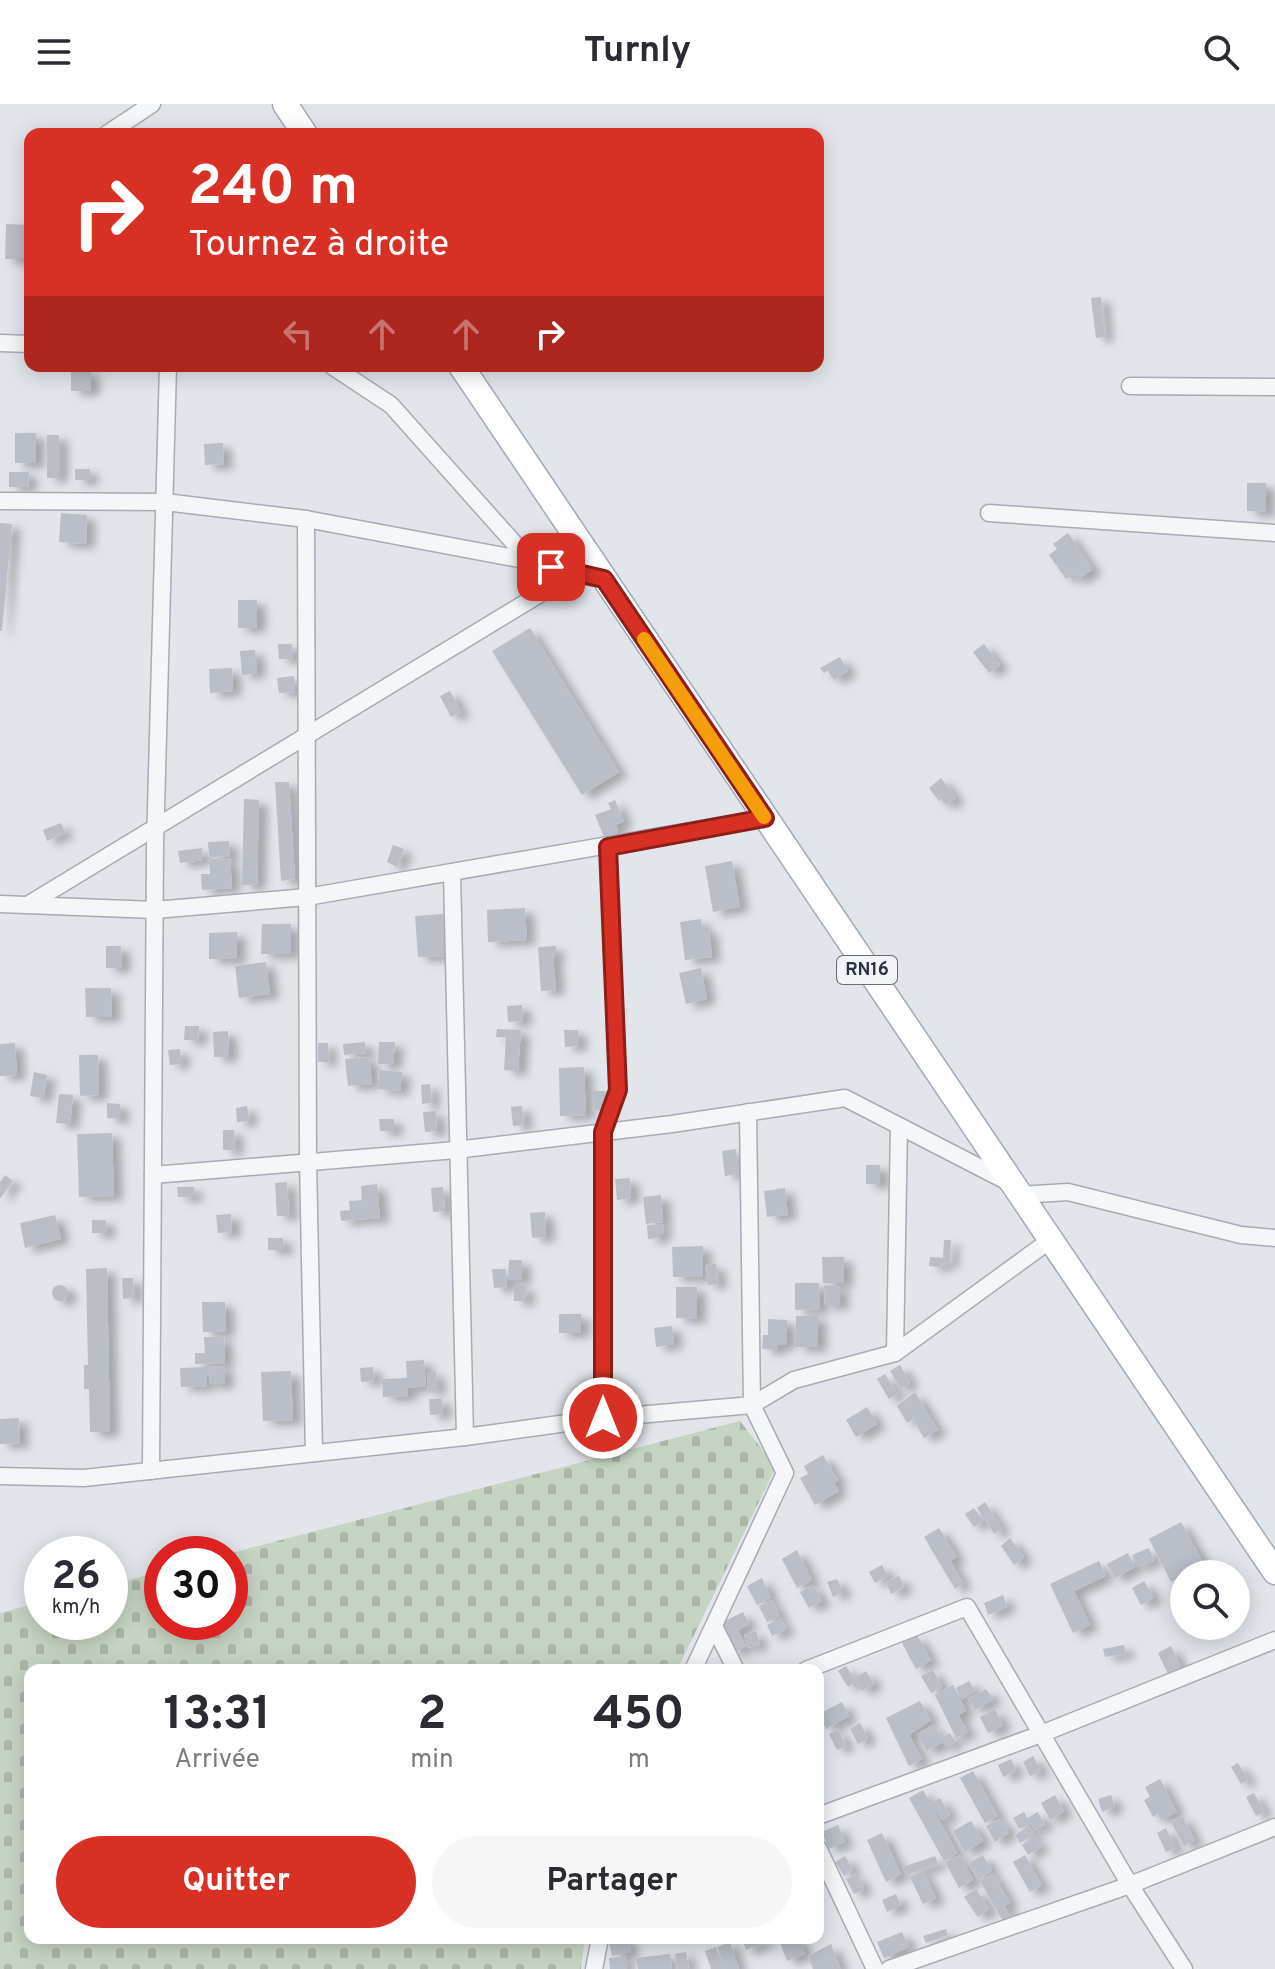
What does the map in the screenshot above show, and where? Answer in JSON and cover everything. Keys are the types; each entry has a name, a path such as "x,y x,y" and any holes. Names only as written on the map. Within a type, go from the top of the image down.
{"main road":[{"path":"285,104 301,128"},
{"name":"RN16","path":"465,372 1275,1572"}],"street":[{"path":"116,128 152,104"},
{"path":"0,343 24,344"},
{"path":"151,1471 156,827 168,372"},
{"path":"341,372 391,405 530,561"},
{"path":"1130,386 1275,387"},
{"path":"0,501 165,502 306,519 530,561 573,574 604,579"},
{"path":"989,513 1275,533"},
{"path":"306,519 308,1161 314,1453"},
{"path":"28,905 573,574"},
{"path":"0,904 155,910 307,897 765,818"},
{"path":"603,1418 603,1132 618,1090 608,847"},
{"path":"452,873 465,1437"},
{"path":"153,1175 456,1150 845,1098 1015,1190 1068,1192 1241,1235 1275,1238"},
{"path":"696,1664 785,1473 752,1405 748,1112"},
{"path":"895,1353 899,1126"},
{"path":"0,1476 84,1478 465,1437 603,1418 752,1405 794,1380 895,1353 1049,1241"},
{"path":"821,1664 967,1607 1130,1885 1184,1969"},
{"path":"714,1626 733,1664"},
{"path":"824,1814 1041,1734 1275,1640"},
{"path":"889,1969 1130,1885 1275,1827"},
{"path":"824,1861 875,1969"},
{"path":"594,1969 599,1944"}],"green space":[{"path":"740,1421 776,1467 680,1664 24,1664 24,1944 584,1944 581,1969 0,1969 0,1613 24,1607 24,1640 128,1640 128,1580 144,1576 144,1640 248,1640 248,1549"}],"building":[{"path":"6,224 24,225 24,259 5,259"},
{"path":"1101,297 1105,337 1096,338 1091,298"},
{"path":"71,372 91,372 91,391 71,391"},
{"path":"15,433 36,433 36,463 15,463"},
{"path":"47,435 59,435 59,478 47,478"},
{"path":"223,443 224,464 205,465 204,444"},
{"path":"75,469 90,469 90,480 75,480"},
{"path":"9,472 29,472 28,487 9,487"},
{"path":"1247,483 1266,483 1266,512 1247,511"},
{"path":"61,513 87,515 86,544 59,542"},
{"path":"0,523 12,524 2,631 0,631"},
{"path":"1068,533 1093,569 1077,580 1073,574 1066,579 1049,555 1057,549 1053,544"},
{"path":"238,600 257,600 257,628 238,628"},
{"path":"530,628 619,772 582,795 492,651"},
{"path":"278,644 292,644 293,659 279,659"},
{"path":"984,644 1000,665 989,673 973,652"},
{"path":"255,650 257,673 242,675 240,651"},
{"path":"840,657 848,671 834,680 828,671 824,673 820,668"},
{"path":"232,668 233,691 210,693 209,669"},
{"path":"294,676 295,692 279,693 277,678"},
{"path":"450,691 461,712 451,717 440,696"},
{"path":"941,778 956,798 946,805 929,788"},
{"path":"275,782 289,782 295,879 281,881"},
{"path":"244,799 259,800 257,885 242,885"},
{"path":"615,800 624,821 616,825 618,832 604,837 595,815 611,809 608,803"},
{"path":"61,823 65,833 47,841 43,830"},
{"path":"229,841 230,856 209,857 208,842"},
{"path":"393,845 404,849 397,867 387,862"},
{"path":"202,848 203,860 180,863 178,851"},
{"path":"230,858 232,888 202,890 201,874 210,874 210,859"},
{"path":"732,861 740,907 713,912 705,866"},
{"path":"525,908 527,940 488,942 487,910"},
{"path":"443,914 446,956 418,957 415,916"},
{"path":"701,919 702,929 709,929 712,957 685,960 680,922"},
{"path":"262,924 291,924 291,954 261,954"},
{"path":"237,932 237,959 209,959 209,933"},
{"path":"106,946 121,946 122,968 106,968"},
{"path":"556,946 556,954 553,955 556,990 541,991 538,947"},
{"path":"266,962 270,994 239,998 235,966"},
{"path":"701,968 707,999 686,1004 679,973"},
{"path":"85,988 111,988 112,1017 86,1017"},
{"path":"522,1005 523,1021 508,1022 507,1006"},
{"path":"185,1026 199,1026 198,1040 184,1040"},
{"path":"497,1029 521,1030 518,1071 504,1070 506,1037 496,1037"},
{"path":"564,1030 578,1030 578,1046 565,1047"},
{"path":"228,1031 229,1057 214,1057 213,1032"},
{"path":"365,1042 366,1053 344,1055 343,1044"},
{"path":"379,1042 395,1042 393,1064 378,1064"},
{"path":"15,1043 17,1075 0,1076 0,1044"},
{"path":"318,1043 328,1043 328,1062 318,1062"},
{"path":"180,1049 181,1064 170,1065 168,1050"},
{"path":"79,1055 98,1055 99,1095 80,1096"},
{"path":"369,1057 372,1084 348,1086 345,1059"},
{"path":"584,1067 586,1115 560,1116 559,1068"},
{"path":"379,1070 402,1072 400,1091 378,1089"},
{"path":"34,1072 47,1075 43,1098 30,1096"},
{"path":"430,1084 432,1103 422,1104 421,1085"},
{"path":"593,1091 606,1091 606,1110 594,1110"},
{"path":"59,1094 73,1095 70,1124 56,1123"},
{"path":"107,1103 120,1104 120,1119 107,1118"},
{"path":"247,1106 249,1121 237,1122 236,1108"},
{"path":"522,1106 524,1125 513,1126 511,1107"},
{"path":"436,1111 437,1131 425,1132 423,1112"},
{"path":"379,1119 394,1119 394,1131 380,1131"},
{"path":"223,1130 234,1130 235,1150 223,1150"},
{"path":"112,1133 114,1196 79,1197 77,1134"},
{"path":"736,1149 739,1174 725,1176 722,1151"},
{"path":"866,1165 880,1165 880,1184 866,1184"},
{"path":"5,1175 13,1181 0,1199 0,1182"},
{"path":"630,1178 631,1198 617,1200 615,1179"},
{"path":"287,1182 289,1216 277,1216 275,1183"},
{"path":"377,1184 380,1218 341,1221 340,1211 350,1210 349,1201 362,1200 361,1186"},
{"path":"177,1187 194,1187 194,1197 178,1197"},
{"path":"443,1187 445,1211 433,1212 431,1188"},
{"path":"785,1188 788,1215 767,1217 764,1191"},
{"path":"661,1195 663,1222 646,1224 643,1197"},
{"path":"545,1212 546,1237 532,1238 530,1213"},
{"path":"231,1214 232,1232 218,1233 216,1215"},
{"path":"55,1215 61,1239 25,1248 20,1223"},
{"path":"92,1220 106,1220 107,1233 92,1233"},
{"path":"663,1224 664,1234 648,1239 647,1225"},
{"path":"268,1238 283,1238 284,1250 268,1250"},
{"path":"944,1240 951,1240 950,1263 942,1263 941,1267 929,1266 930,1257 943,1258"},
{"path":"703,1246 703,1277 673,1277 672,1247"},
{"path":"822,1257 844,1257 844,1283 823,1283"},
{"path":"509,1260 522,1260 522,1280 508,1280"},
{"path":"716,1264 718,1284 708,1285 705,1265"},
{"path":"107,1268 110,1432 90,1432 89,1389 84,1389 84,1365 88,1365 86,1269"},
{"path":"492,1269 506,1269 507,1287 494,1288"},
{"path":"122,1278 133,1278 134,1298 123,1299"},
{"path":"795,1283 819,1283 820,1309 795,1310"},
{"path":"60,1285 66,1287 66,1299 60,1301 54,1299 52,1293 54,1287"},
{"path":"514,1286 526,1286 526,1301 514,1301"},
{"path":"824,1286 840,1286 840,1305 825,1305"},
{"path":"676,1287 697,1287 697,1319 676,1318"},
{"path":"202,1302 225,1302 226,1332 203,1332"},
{"path":"559,1314 581,1314 581,1333 559,1333"},
{"path":"796,1316 818,1316 818,1347 796,1347"},
{"path":"768,1319 787,1320 787,1345 777,1345 777,1350 762,1349 763,1335 768,1335"},
{"path":"672,1326 674,1344 656,1347 654,1328"},
{"path":"204,1337 224,1337 225,1363 195,1364 195,1353 205,1353"},
{"path":"424,1360 426,1386 408,1388 408,1396 383,1397 382,1379 407,1378 406,1361"},
{"path":"900,1365 910,1383 901,1389 890,1371"},
{"path":"225,1366 225,1384 210,1384 209,1367"},
{"path":"207,1367 207,1386 181,1387 180,1368"},
{"path":"373,1367 374,1381 361,1382 360,1368"},
{"path":"291,1371 293,1420 263,1421 261,1372"},
{"path":"427,1372 436,1372 437,1391 428,1391"},
{"path":"885,1374 897,1394 889,1399 877,1379"},
{"path":"915,1392 938,1430 924,1438 913,1419 907,1423 897,1406"},
{"path":"429,1399 442,1399 443,1414 430,1415"},
{"path":"867,1407 877,1424 856,1437 846,1420"},
{"path":"19,1418 20,1443 0,1444 0,1419"},
{"path":"823,1455 838,1480 834,1483 839,1491 815,1505 800,1478 808,1474 804,1466"},
{"path":"985,1502 1002,1529 994,1534 977,1508"},
{"path":"974,1508 983,1521 974,1527 965,1514"},
{"path":"1181,1522 1202,1560 1170,1560 1170,1580 1149,1539"},
{"path":"939,1528 957,1557 950,1561 963,1583 955,1589 924,1537"},
{"path":"1010,1538 1024,1557 1014,1565 1001,1546"},
{"path":"1149,1548 1154,1561 1138,1567 1132,1555"},
{"path":"797,1550 812,1580 797,1588 782,1559"},
{"path":"1128,1553 1135,1567 1115,1578 1107,1564"},
{"path":"1099,1561 1106,1576 1074,1591 1090,1625 1073,1633 1050,1584"},
{"path":"882,1565 888,1576 875,1583 869,1572"},
{"path":"899,1576 904,1587 891,1594 886,1582"},
{"path":"762,1578 771,1598 757,1605 747,1586"},
{"path":"837,1579 843,1592 833,1597 827,1582"},
{"path":"1144,1581 1154,1598 1141,1605 1132,1588"},
{"path":"813,1585 822,1601 809,1608 800,1592"},
{"path":"1003,1595 1007,1607 988,1615 984,1603"},
{"path":"772,1600 780,1616 767,1622 759,1606"},
{"path":"743,1612 749,1624 738,1630 746,1646 733,1653 719,1624"},
{"path":"781,1618 786,1629 772,1636 767,1625"},
{"path":"756,1631 760,1644 748,1648 744,1635"},
{"path":"917,1635 931,1660 916,1669 902,1643"},
{"path":"1124,1645 1126,1654 1105,1657 1103,1649"},
{"path":"1171,1646 1182,1670 1169,1676 1158,1653"},
{"path":"846,1666 854,1679 866,1671 874,1684 862,1691 856,1681 848,1687 838,1671"},
{"path":"933,1670 942,1687 931,1693 921,1676"},
{"path":"969,1681 975,1691 962,1699 956,1688"},
{"path":"953,1685 966,1711 958,1715 968,1732 956,1738 935,1695"},
{"path":"986,1689 993,1699 975,1710 968,1699"},
{"path":"920,1701 931,1720 909,1735 922,1759 909,1766 886,1718"},
{"path":"842,1702 849,1716 826,1729 824,1711"},
{"path":"995,1709 1003,1726 988,1733 980,1717"},
{"path":"860,1723 868,1738 858,1744 850,1729"},
{"path":"933,1725 941,1738 950,1733 955,1742 946,1747 943,1742 927,1751 917,1734"},
{"path":"838,1729 846,1746 837,1750 829,1734"},
{"path":"1033,1756 1041,1771 1030,1776 1023,1762"},
{"path":"1011,1759 1016,1771 1003,1777 998,1765"},
{"path":"1238,1763 1248,1780 1241,1784 1231,1767"},
{"path":"973,1771 998,1816 985,1823 960,1778"},
{"path":"1160,1779 1177,1812 1161,1820 1158,1814 1153,1817 1144,1800 1150,1797 1145,1787"},
{"path":"923,1790 957,1853 944,1861 909,1798"},
{"path":"1254,1793 1264,1811 1256,1816 1246,1797"},
{"path":"1055,1795 1064,1812 1050,1820 1041,1803"},
{"path":"1111,1795 1115,1807 1102,1812 1098,1799"},
{"path":"940,1798 950,1815 942,1820 931,1803"},
{"path":"1024,1812 1027,1818 1038,1812 1045,1825 1035,1830 1031,1823 1019,1829 1013,1818"},
{"path":"1182,1816 1195,1840 1184,1846 1171,1822"},
{"path":"1001,1818 1009,1833 995,1842 986,1826"},
{"path":"971,1821 983,1841 965,1852 953,1831"},
{"path":"838,1825 845,1842 829,1849 824,1831"},
{"path":"1029,1826 1034,1834 1020,1843 1015,1835"},
{"path":"1166,1828 1175,1848 1166,1852 1157,1833"},
{"path":"882,1833 901,1874 886,1882 867,1840"},
{"path":"1035,1837 1041,1847 1028,1855 1022,1845"},
{"path":"960,1855 973,1880 959,1888 945,1862"},
{"path":"983,1855 992,1871 978,1879 969,1863"},
{"path":"1025,1855 1042,1885 1030,1892 1013,1862"},
{"path":"845,1856 853,1870 844,1876 835,1862"},
{"path":"935,1856 938,1864 906,1875 903,1867"},
{"path":"923,1871 936,1898 923,1904 910,1877"},
{"path":"993,1873 1010,1903 1004,1906 1010,1917 1003,1921 980,1881"},
{"path":"856,1874 864,1889 854,1894 846,1879"},
{"path":"976,1889 989,1909 978,1917 964,1897"},
{"path":"896,1894 901,1905 887,1912 882,1900"},
{"path":"946,1929 948,1935 926,1943 923,1936"},
{"path":"902,1932 909,1947 884,1958 877,1942"},
{"path":"609,1944 629,1944 631,1952 612,1956"},
{"path":"731,1944 739,1969 725,1969 717,1947"},
{"path":"744,1944 761,1944 746,1950"},
{"path":"780,1944 801,1944 805,1954 787,1961"},
{"path":"831,1944 841,1969 813,1969 808,1956"},
{"path":"716,1947 724,1969 711,1969 705,1951"},
{"path":"686,1952 689,1969 677,1969 675,1954"},
{"path":"670,1954 672,1969 638,1969 636,1958"},
{"path":"625,1956 627,1969 610,1969 609,1958"}],"slow traffic":[{"path":"644,639 764,817"}],"route":[{"path":"551,567 604,579 765,818 608,847 618,1090 603,1132 603,1418"}]}
